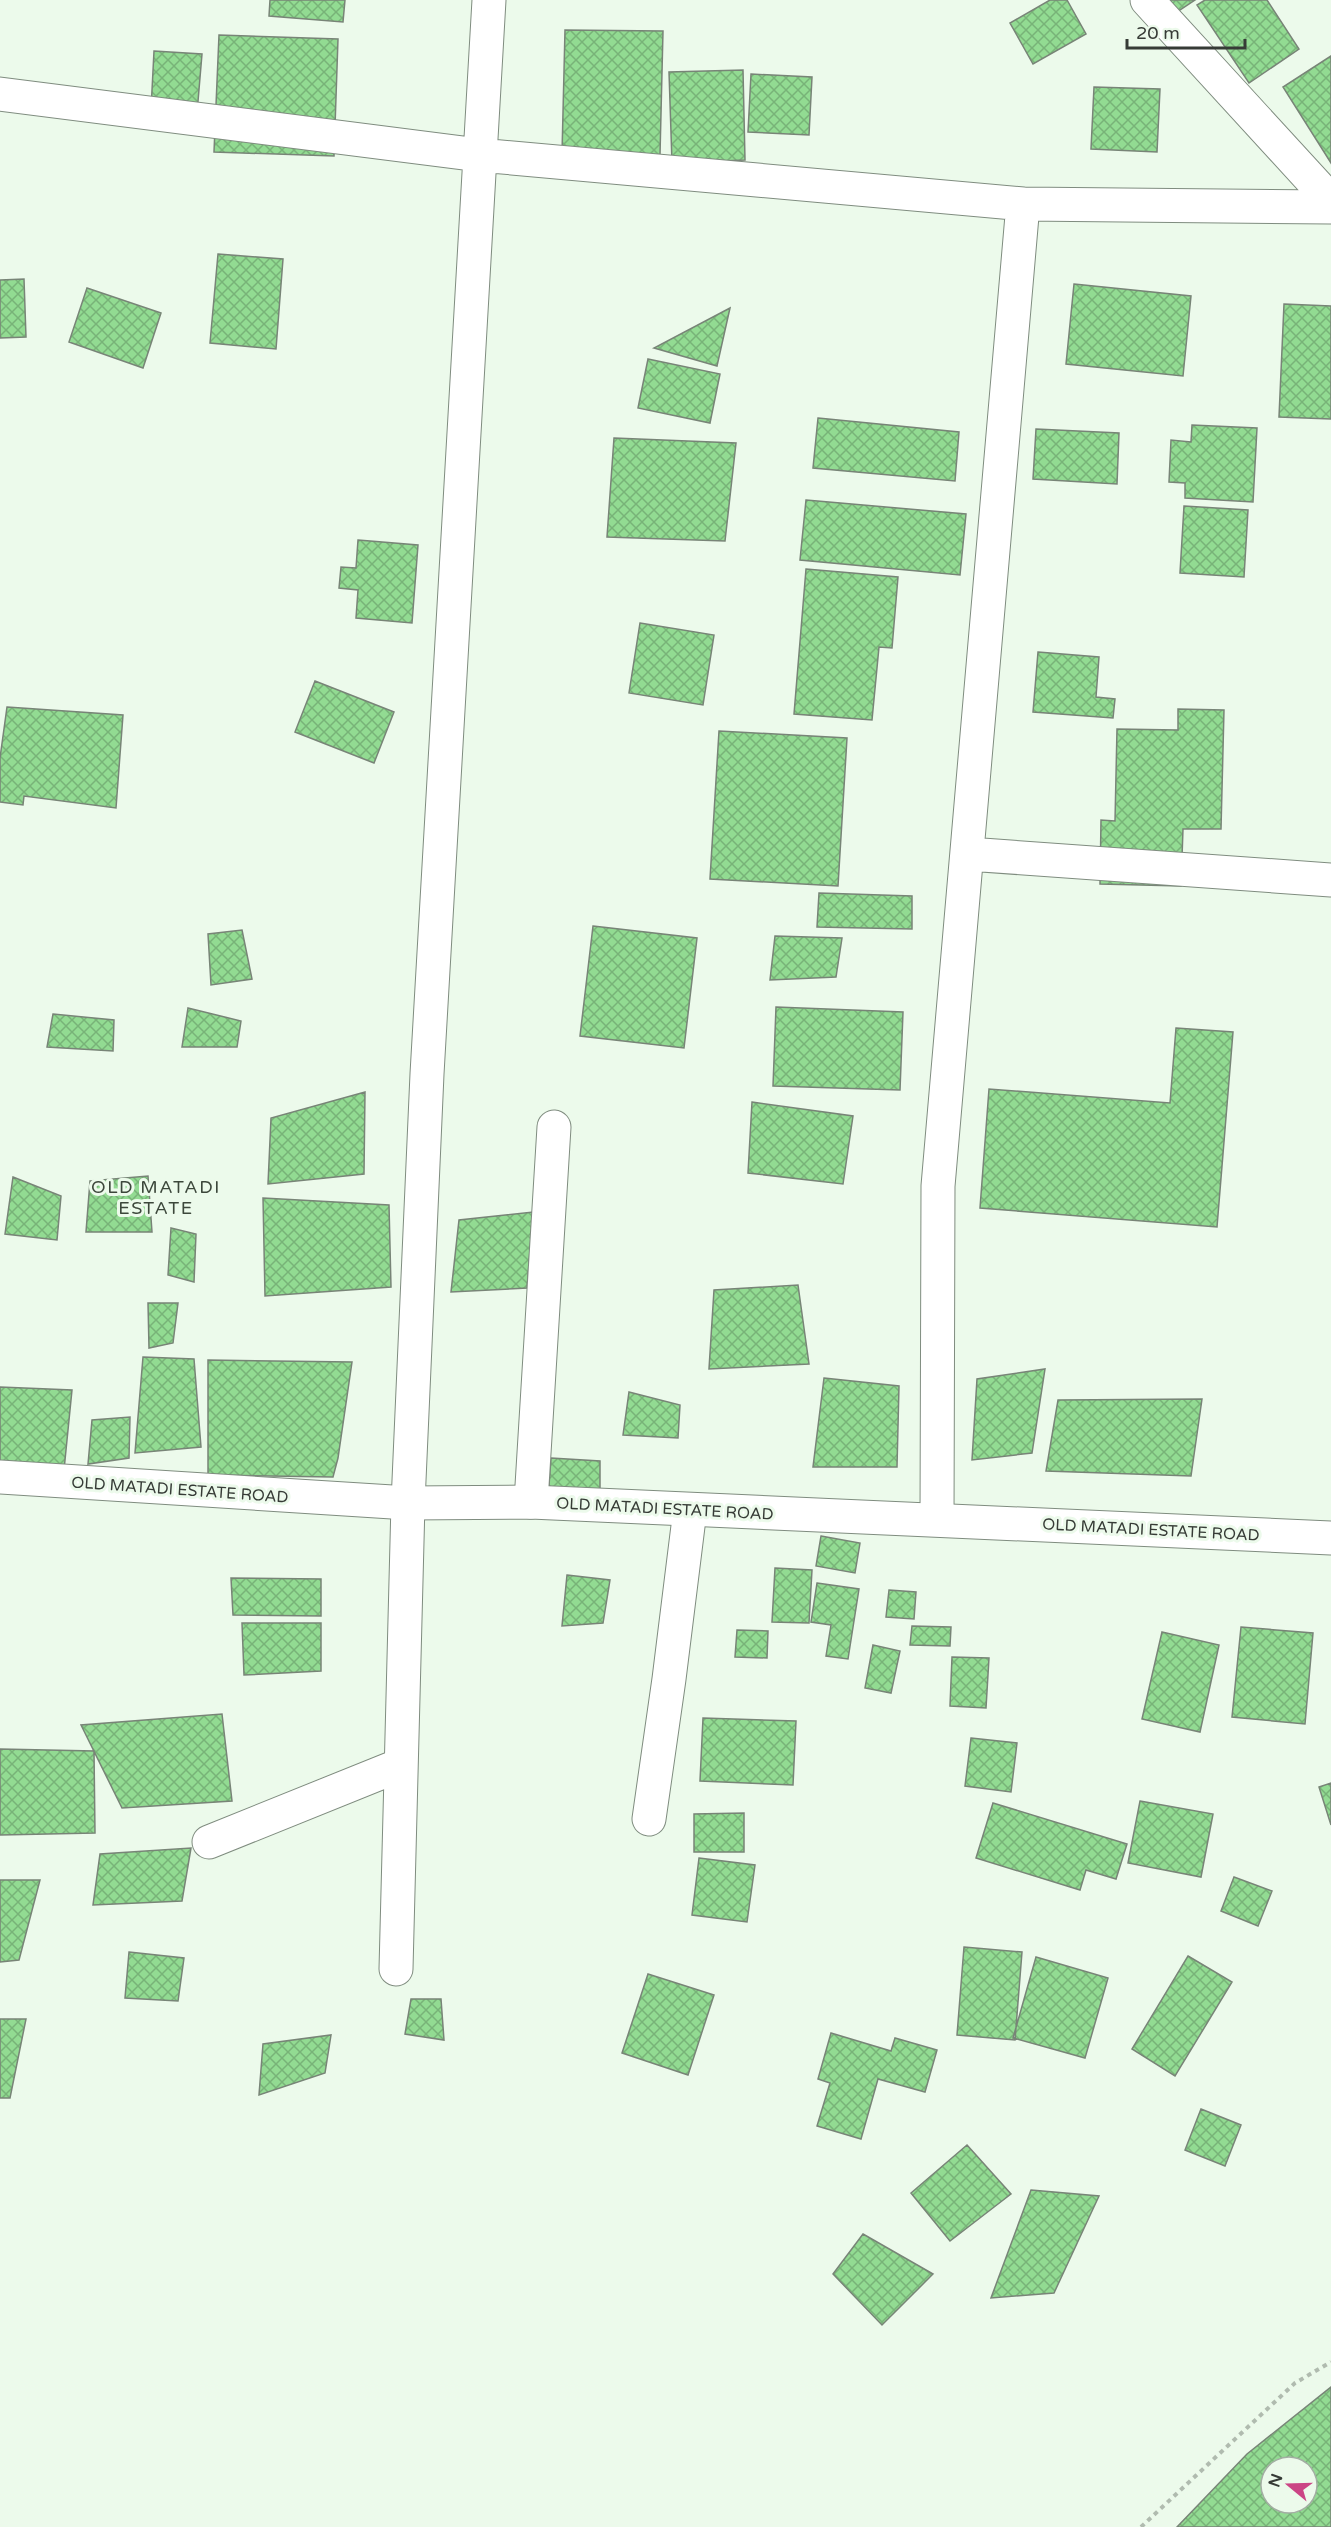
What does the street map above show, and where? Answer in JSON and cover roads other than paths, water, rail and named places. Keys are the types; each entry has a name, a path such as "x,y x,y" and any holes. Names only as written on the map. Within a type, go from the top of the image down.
{"street":[{"path":"396,1969 408,1503 427,1074 489,0"},
{"path":"1147,0 1331,201"},
{"path":"0,94 479,155 1023,204 1331,207"},
{"path":"937,1519 939,1186 1023,204"},
{"path":"968,854 1331,880"},
{"path":"531,1502 554,1127"},
{"name":"OLD MATADI ESTATE ROAD","path":"0,1477 408,1503 531,1502 1331,1538"},
{"path":"648,1819 669,1679 690,1510"},
{"path":"208,1842 400,1765"}],"district":[{"name":"OLD MATADI ESTATE","path":"156,1197"}]}
